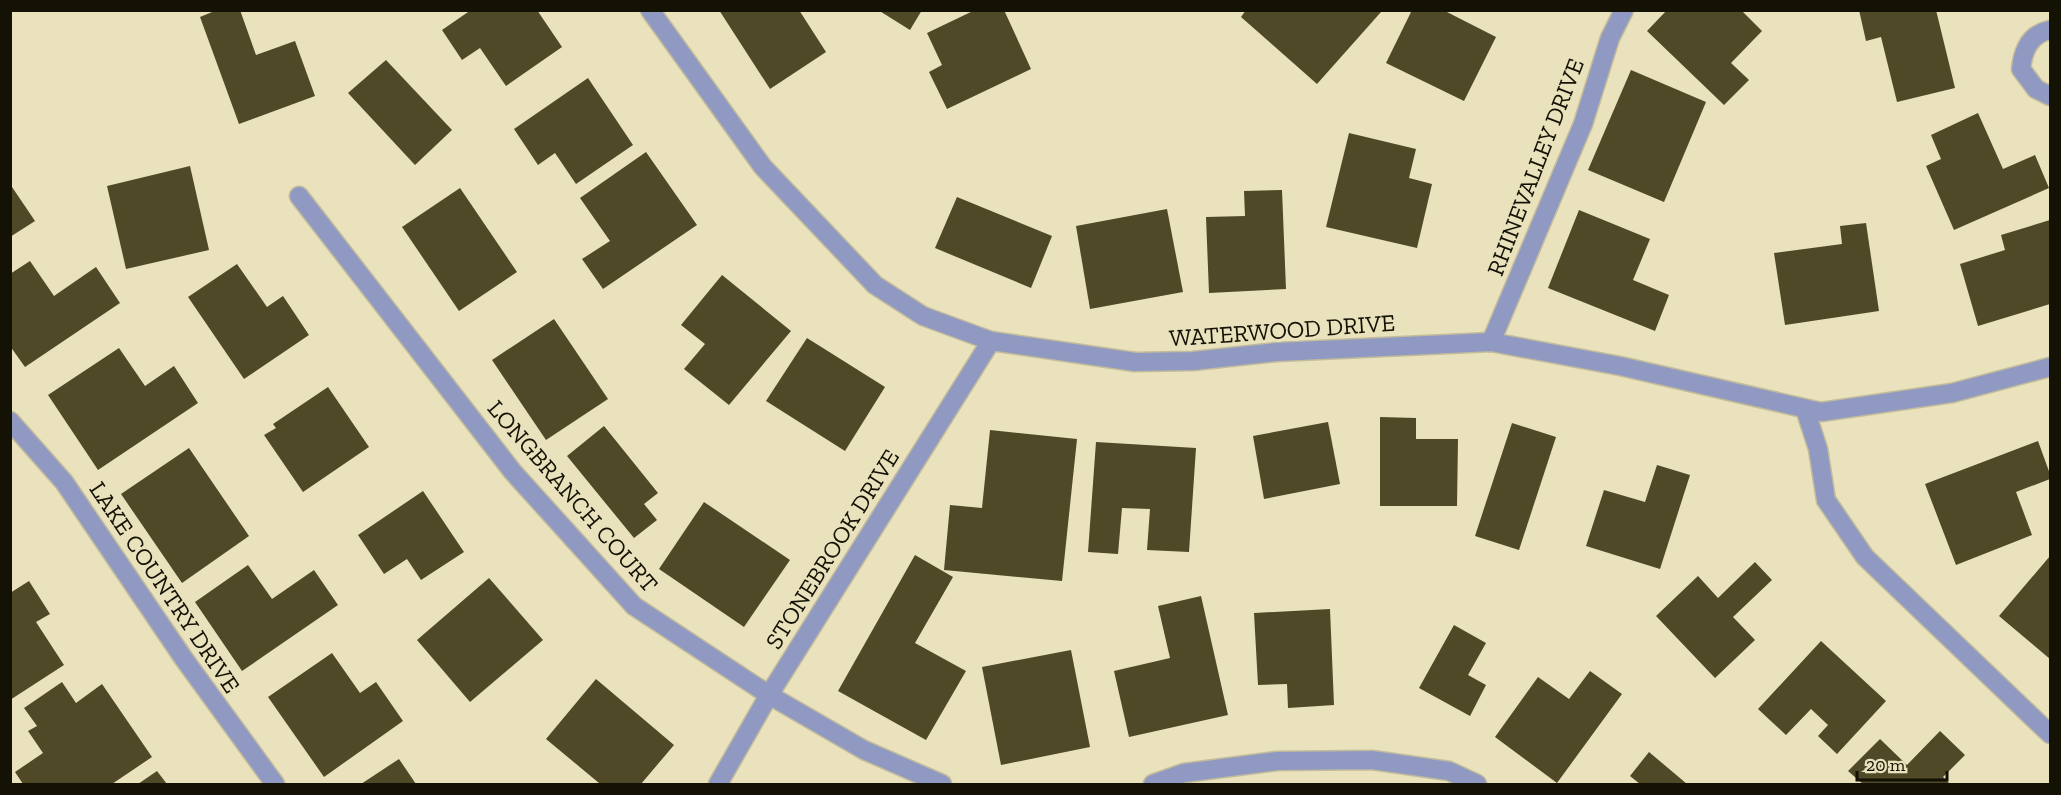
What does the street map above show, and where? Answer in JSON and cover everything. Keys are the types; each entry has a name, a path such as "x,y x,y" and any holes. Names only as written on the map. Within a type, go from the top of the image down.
{"street":[{"name":"WATERWOOD DRIVE","path":"650,10 763,167 875,285 923,316 991,341 1135,362 1193,361 1277,352 1491,342 1620,366 1821,412 1952,393 2050,367"},
{"name":"RHINEVALLEY DRIVE","path":"1491,342 1583,124 1616,13"},
{"path":"2050,30 2039,32 2023,51 2021,69 2036,89 2050,96"},
{"name":"LONGBRANCH COURT","path":"299,196 513,472 634,606 769,695 864,750 942,784"},
{"name":"STONEBROOK DRIVE","path":"718,784 769,695 991,341"},
{"path":"1805,410 1818,449 1826,500 1865,557 2050,734"},
{"name":"LAKE COUNTRY DRIVE","path":"10,421 64,482 184,659 274,784"},
{"path":"1153,784 1184,773 1277,761 1372,760 1449,771 1477,784"}],"building":[{"path":"217,10 240,10 256,55 295,41 315,96 239,124 200,17"},
{"path":"471,10 537,10 562,47 506,86 480,48 462,60 442,30"},
{"path":"719,10 799,10 826,52 770,89"},
{"path":"878,10 922,10 910,30"},
{"path":"975,10 1004,10 1031,69 947,109 929,72 942,65 927,33"},
{"path":"1246,10 1379,10 1381,12 1317,84 1241,17"},
{"path":"1412,10 1443,10 1496,37 1464,101 1386,63"},
{"path":"1667,10 1741,10 1762,31 1731,63 1749,80 1724,105 1647,31"},
{"path":"1859,10 1936,10 1955,88 1897,102 1881,37 1866,41"},
{"path":"386,60 452,130 415,165 348,93"},
{"path":"1631,70 1706,102 1664,202 1588,170"},
{"path":"588,78 633,145 576,184 555,153 538,165 514,129"},
{"path":"1978,113 2003,169 2035,155 2049,188 1954,230 1926,166 1941,159 1931,135"},
{"path":"1349,133 1416,149 1409,178 1432,184 1417,248 1326,227"},
{"path":"646,152 697,225 603,289 582,259 610,241 580,198"},
{"path":"190,166 209,250 126,269 107,186"},
{"path":"10,184 35,221 10,237"},
{"path":"460,188 517,272 459,311 402,227"},
{"path":"1282,190 1286,289 1209,293 1206,217 1245,216 1244,191"},
{"path":"957,197 1052,236 1031,288 935,248"},
{"path":"1167,209 1183,292 1090,309 1076,226"},
{"path":"1579,210 1650,239 1633,280 1669,295 1655,331 1548,288"},
{"path":"2050,220 2050,304 1978,326 1960,264 2005,250 2001,235"},
{"path":"1866,223 1879,311 1785,325 1774,253 1842,244 1840,226"},
{"path":"30,261 54,296 96,267 120,303 25,367 10,346 10,274"},
{"path":"237,264 267,307 283,296 309,335 244,379 188,297"},
{"path":"722,275 791,331 729,405 684,369 705,344 681,325"},
{"path":"554,319 608,399 546,440 492,360"},
{"path":"807,338 885,387 845,451 766,401"},
{"path":"119,348 145,386 174,366 198,403 98,470 48,395"},
{"path":"328,387 369,447 303,492 264,435 276,428 273,424"},
{"path":"1380,417 1416,418 1416,439 1458,439 1457,506 1380,506"},
{"path":"1328,422 1340,484 1264,499 1253,436"},
{"path":"1512,423 1556,437 1519,550 1475,536"},
{"path":"604,426 658,493 644,504 657,520 634,538 567,456"},
{"path":"990,430 1077,439 1062,581 944,570 950,505 982,508"},
{"path":"2038,441 2050,479 2016,492 2032,535 1956,565 1925,484"},
{"path":"1096,442 1196,448 1189,552 1147,550 1150,509 1122,508 1118,554 1088,552"},
{"path":"189,448 249,536 182,583 121,494"},
{"path":"1657,465 1690,475 1660,569 1586,546 1604,490 1645,502"},
{"path":"423,491 464,552 421,580 407,559 384,574 358,535"},
{"path":"704,502 790,560 744,627 659,569"},
{"path":"915,555 953,577 915,643 966,671 926,740 838,691"},
{"path":"2050,556 2050,659 1999,616"},
{"path":"1755,562 1772,580 1733,617 1755,640 1715,678 1656,616 1698,576 1718,598"},
{"path":"248,565 272,599 314,570 338,605 242,671 195,602"},
{"path":"489,578 543,640 470,702 417,640"},
{"path":"29,581 50,614 36,622 64,665 10,700 10,593"},
{"path":"1201,596 1228,715 1129,737 1114,671 1170,658 1158,606"},
{"path":"1330,609 1334,705 1288,708 1287,684 1258,685 1254,613"},
{"path":"1454,625 1486,643 1468,675 1486,685 1470,716 1419,688"},
{"path":"1821,641 1886,701 1837,754 1818,736 1828,725 1811,709 1786,735 1758,709"},
{"path":"1071,650 1090,747 1001,765 982,667"},
{"path":"332,653 360,693 376,682 403,721 324,777 268,697"},
{"path":"1590,671 1622,694 1557,783 1495,737 1538,677 1569,699"},
{"path":"596,679 674,745 641,784 597,784 599,783 546,739"},
{"path":"62,682 76,703 102,684 152,757 112,784 23,784 15,772 43,753 28,731 37,726 24,708"},
{"path":"1940,731 1965,755 1943,777 1950,784 1863,784 1848,771 1880,739 1907,765"},
{"path":"1649,752 1687,784 1640,784 1630,776"},
{"path":"399,759 416,784 361,784"},
{"path":"157,771 167,784 138,784"}]}
